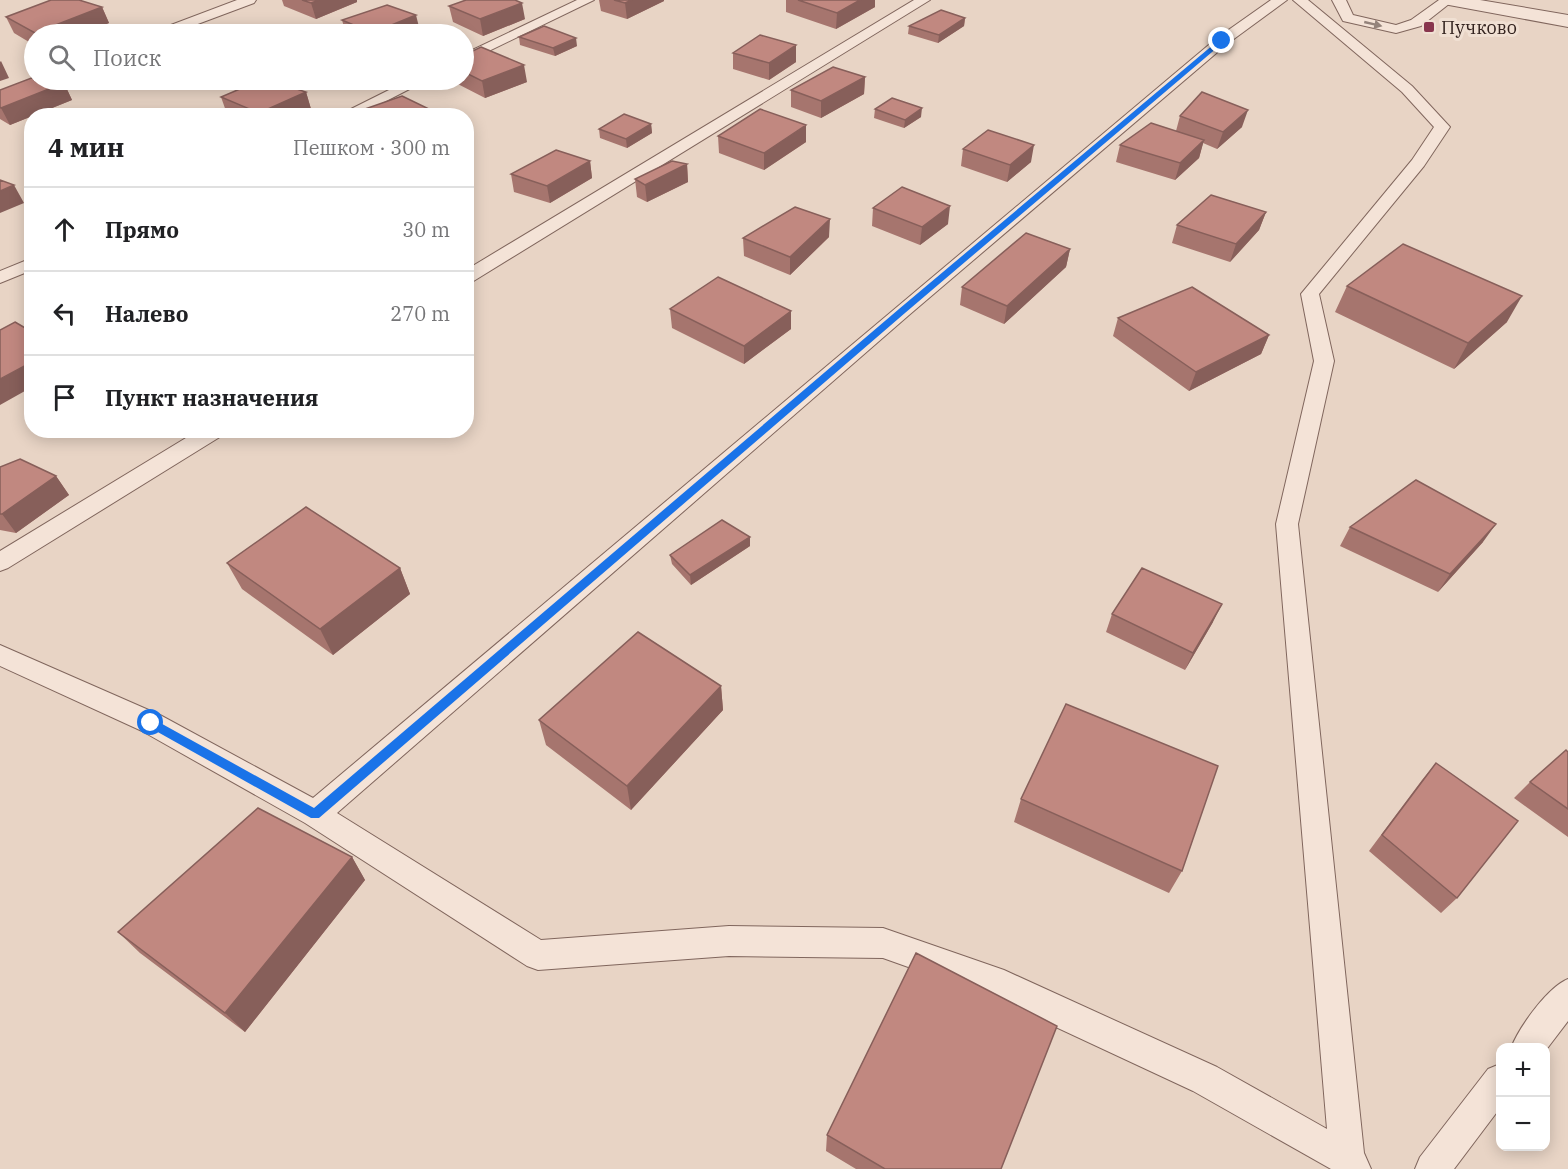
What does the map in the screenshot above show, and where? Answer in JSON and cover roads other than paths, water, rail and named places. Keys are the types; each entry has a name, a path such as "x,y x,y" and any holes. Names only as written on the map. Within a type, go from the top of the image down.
{"street":[{"path":"1448,0 1568,21"}],"lane":[{"path":"185,24 249,0"},
{"path":"474,54 587,0"},
{"path":"474,273 923,0"},
{"path":"315,814 948,272 1222,41 1280,0"},
{"path":"1300,0 1407,89 1442,127 1418,163 1311,294 1324,361 1287,524 1350,1164"},
{"path":"1339,0 1348,18 1396,29 1416,23 1448,0"},
{"path":"361,108 399,90"},
{"path":"0,278 24,267"},
{"path":"0,562 203,438"},
{"path":"0,655 151,723 315,814 538,955 729,941 883,943 993,981 1194,1074 1350,1164"},
{"path":"1530,1043 1568,994"},
{"path":"1432,1169 1496,1086"}],"place":[{"name":"Пучково","path":"1429,27"}]}
